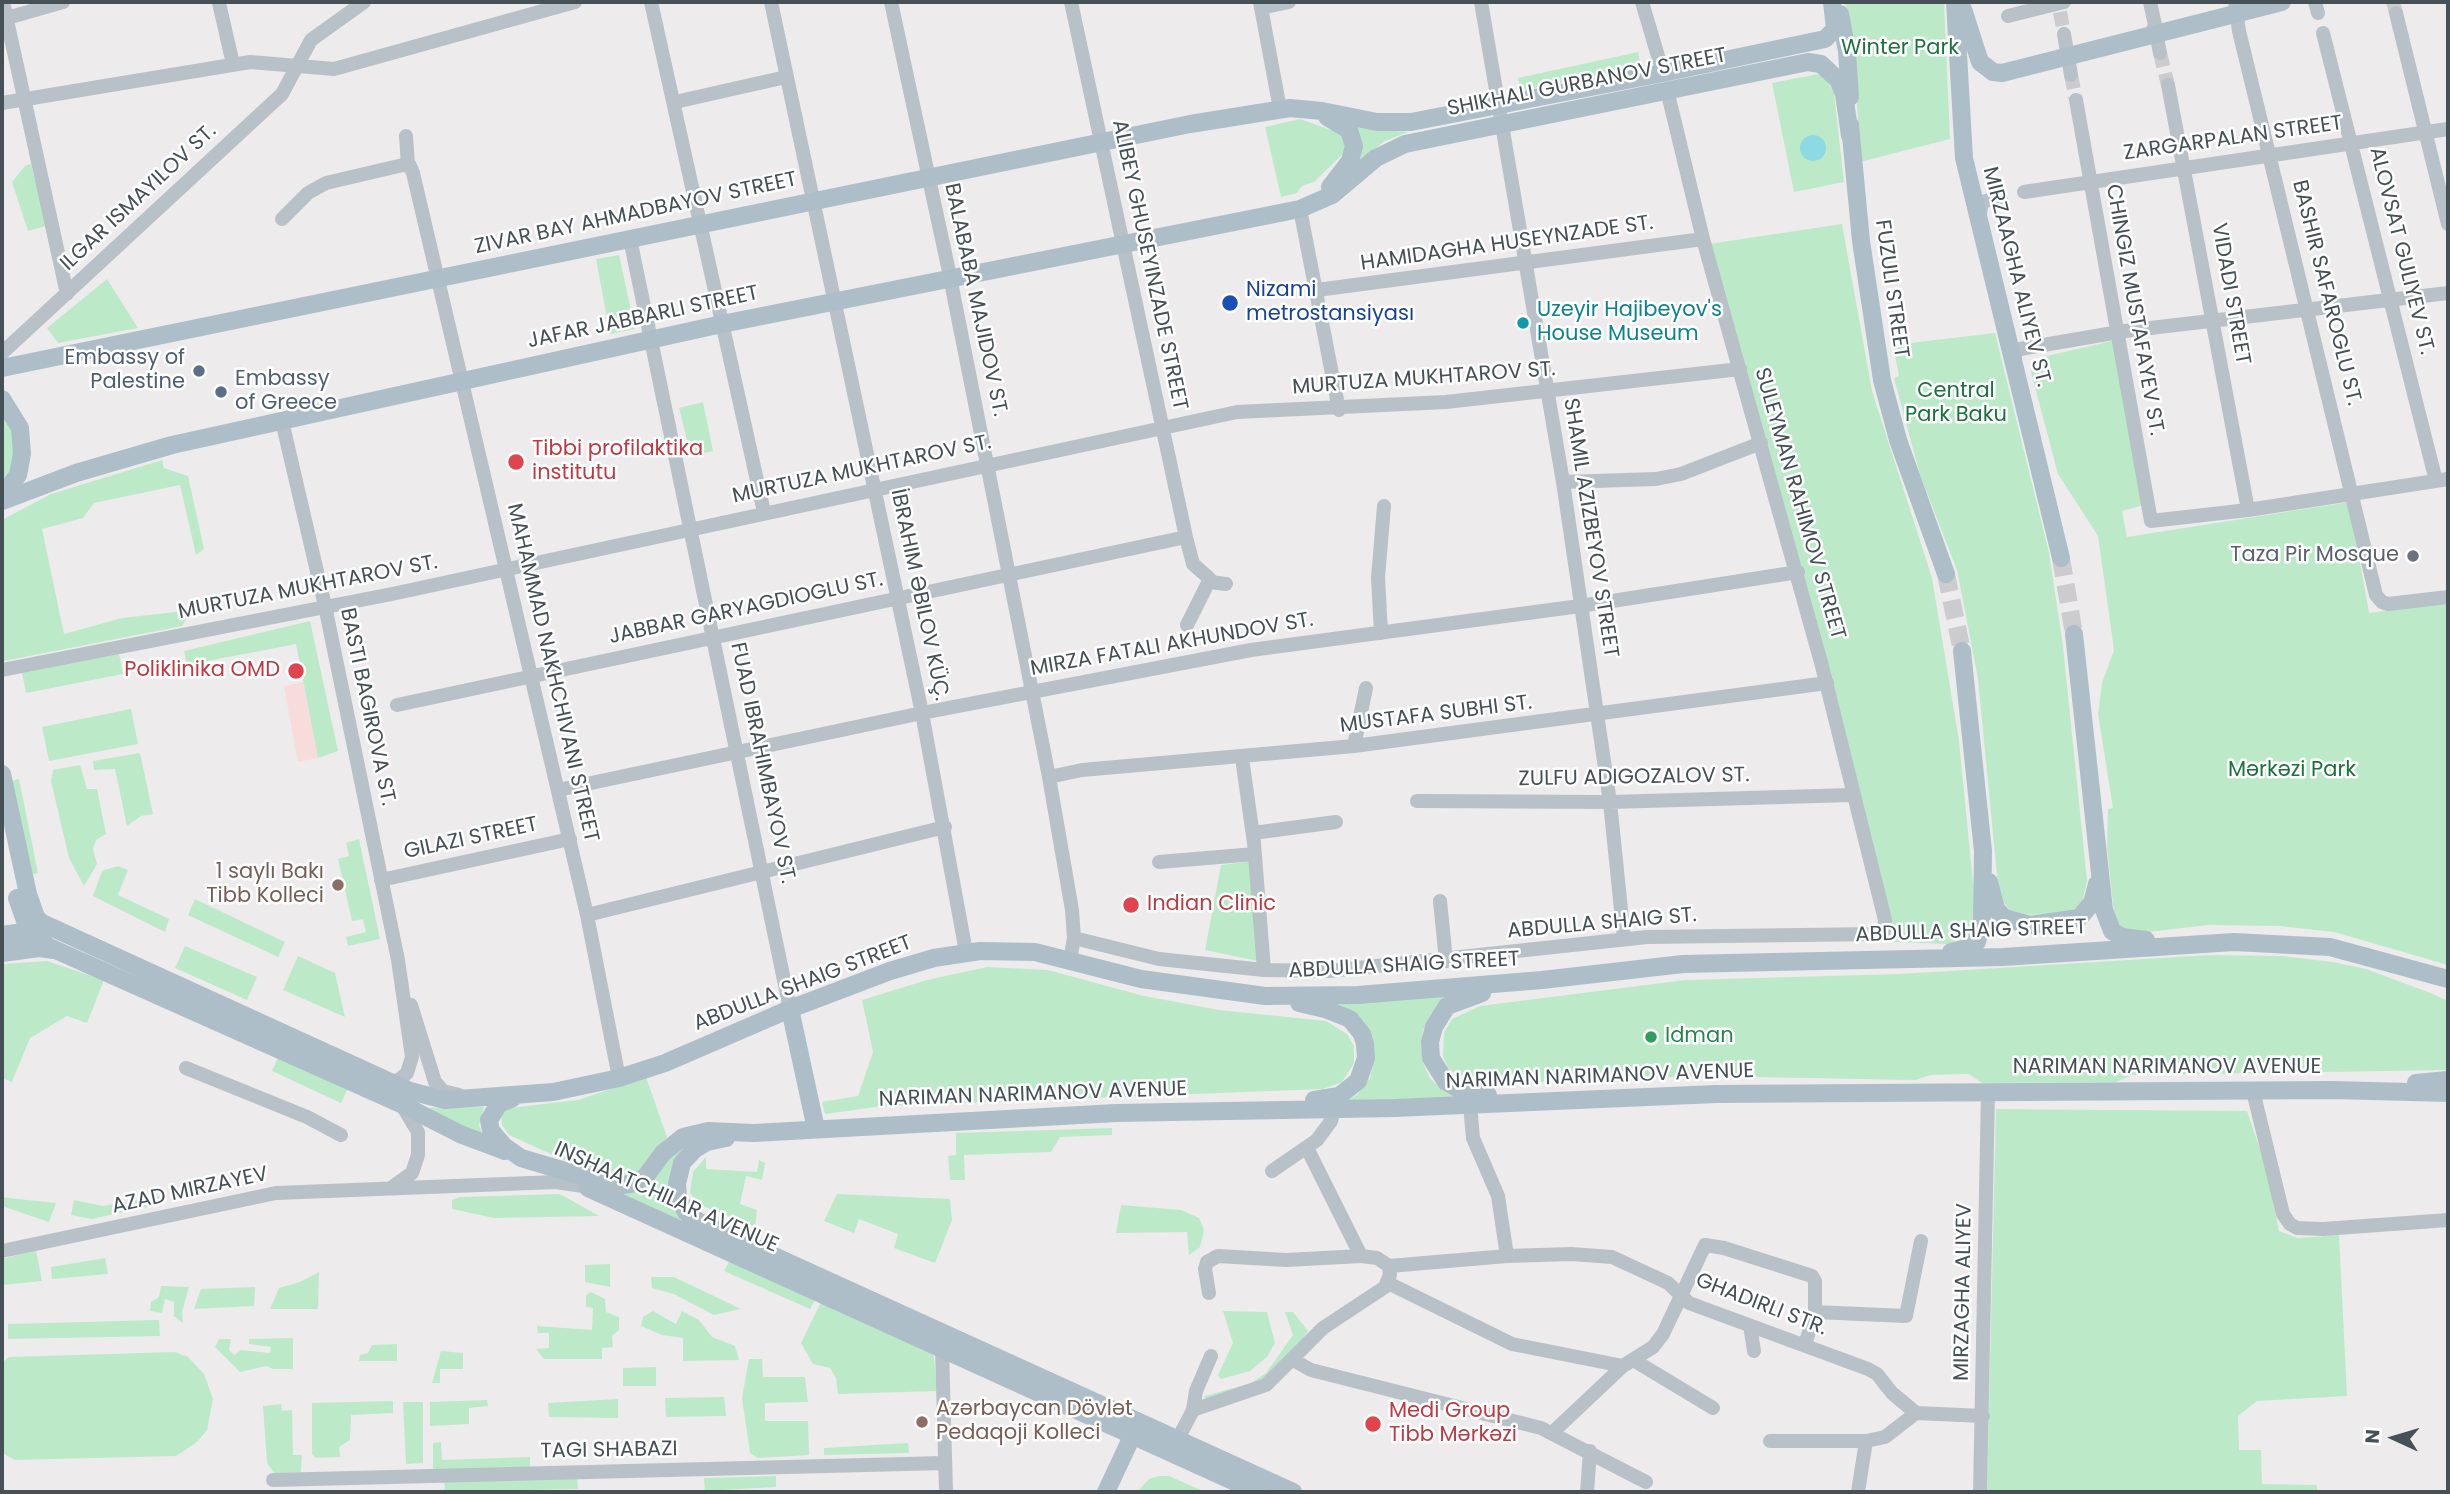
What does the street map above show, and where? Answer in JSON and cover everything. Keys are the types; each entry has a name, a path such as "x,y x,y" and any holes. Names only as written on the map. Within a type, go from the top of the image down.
{"main road":[{"name":"SHIKHALI GURBANOV STREET","path":"1308,206 1392,149 1665,82 1825,39 1835,29 1834,2"},
{"name":"FUZULI STREET","path":"1834,2 1847,51 1850,136 1861,241 1882,380 1898,439 1947,574"},
{"name":"MIRZAAGHA ALIYEV ST.","path":"1955,2 1962,146 1979,228 2061,558"},
{"path":"1962,2 1977,57 1993,72 2012,72 2157,34 2235,8 2282,2"},
{"name":"SHIKHALI GURBANOV STREET","path":"1301,108 1401,123 1498,105 1818,63 1832,72 1841,85 1850,136"},
{"name":"ZIVAR BAY AHMADBAYOV STREET","path":"2,368 1101,142 1280,109 1301,108"},
{"path":"1301,108 1338,122 1349,130 1354,140 1350,161 1308,206"},
{"name":"JAFAR JABBARLI STREET","path":"2,498 123,458 282,421 722,324 1308,206"},
{"path":"2,399 20,428 22,454 18,475 2,498"},
{"path":"2074,634 2104,910 2112,931 2135,940 2194,944"},
{"path":"1962,651 1983,851 1993,900 2004,918 2030,925 2067,922 2084,914 2095,896 2096,834"},
{"path":"2,774 33,912 59,942"},
{"path":"2,825 26,923 59,942 390,1082"},
{"path":"1916,959 1968,948 1977,942 1982,920 1983,851"},
{"path":"5,935 26,923"},
{"path":"2,953 39,948 59,942"},
{"name":"INSHAATCHILAR AVENUE","path":"59,942 460,1134 521,1158 942,1348 1136,1429 1178,1439 1293,1492"},
{"name":"ABDULLA SHAIG STREET","path":"390,1082 445,1100 578,1088 665,1063 790,1009 890,971 966,952 1019,950 1177,986 1265,996 1358,995 1542,980 1683,964 2025,956 2194,944 2303,944 2357,952 2448,979"},
{"path":"2414,969 2448,989"},
{"path":"1542,980 1468,997 1447,1006 1434,1027 1431,1058 1446,1082 1464,1092 1590,1097"},
{"path":"1265,996 1340,1014 1356,1026 1365,1044 1364,1070 1349,1090 1339,1096 1289,1108"},
{"path":"790,1009 816,1129"},
{"path":"2332,1090 2448,1080"},
{"name":"NARIMAN NARIMANOV AVENUE","path":"754,1133 939,1121 1289,1108 1470,1105 1590,1097 2332,1090 2448,1093"},
{"path":"525,1094 499,1104 489,1120 495,1138 521,1158 615,1186 625,1186 646,1176 663,1153 683,1137 708,1131 754,1133"},
{"name":"INSHAATCHILAR AVENUE","path":"754,1133 707,1142 687,1155 677,1185 682,1206 692,1217 1136,1429 1158,1448 1257,1492"},
{"path":"1107,1492 1136,1429"},
{"path":"1158,1448 1178,1439 1185,1460"}],"street":[{"path":"3,2 67,294"},
{"path":"7,18 63,2"},
{"name":"ILGAR ISMAYILOV ST.","path":"2,353 282,94 311,40 364,2"},
{"path":"2,103 233,64 262,62 334,69 575,2"},
{"path":"651,2 764,512"},
{"path":"758,2 771,2"},
{"name":"İBRAHIM ƏBILOV KÜÇ.","path":"771,2 922,713 966,952"},
{"name":"BALABABA MAJIDOV ST.","path":"891,2 1033,691 1074,938 1070,960"},
{"name":"ALIBEY GHUSEYINZADE STREET","path":"1071,2 1186,537 1193,564 1208,575 1210,582"},
{"path":"1280,109 1260,5 1289,2"},
{"name":"SHAMIL AZIZBEYOV STREET","path":"1481,2 1548,391 1599,716 1624,939"},
{"name":"SULEYMAN RAHIMOV STREET","path":"1642,2 1665,82 1703,239 1798,572 1885,920 1884,930"},
{"path":"2150,2 2160,53"},
{"path":"219,3 233,64"},
{"path":"2008,16 2060,5"},
{"name":"BASHIR SAFAROGLU ST.","path":"2235,8 2376,595 2388,604 2448,597"},
{"path":"2396,13 2448,224"},
{"name":"ALOVSAT GULIYEV ST.","path":"2323,33 2442,480"},
{"path":"2064,34 2071,75"},
{"path":"675,102 786,77"},
{"name":"VIDADI STREET","path":"2168,85 2248,510"},
{"name":"CHINGIZ MUSTAFAYEV ST.","path":"2076,100 2149,516 2155,523 2248,510"},
{"name":"ZARGARPALAN STREET","path":"2024,192 2448,129"},
{"name":"MAHAMMAD NAKHCHIVANI STREET","path":"406,136 408,165 413,173 439,278 570,839 619,1078"},
{"path":"282,219 308,193 326,183 408,165"},
{"path":"1979,228 1981,204 2001,197"},
{"path":"1308,206 1317,290 1339,410"},
{"name":"FUAD IBRAHIMBAYOV ST.","path":"630,239 739,753 790,1009"},
{"name":"HAMIDAGHA HUSEYNZADE ST.","path":"1317,290 1703,239"},
{"path":"2017,382 2014,356 2017,350 2117,332 2448,293"},
{"name":"MURTUZA MUKHTAROV ST.","path":"2,670 506,569 1237,412 1339,410 1548,391 1740,369"},
{"name":"BASTI BAGIROVA ST.","path":"282,421 325,606 398,960 412,1057 407,1073 390,1082"},
{"path":"1563,482 1656,479 1681,474 1761,443"},
{"path":"2248,510 2442,480"},
{"path":"1381,633 1378,578 1384,506"},
{"name":"JABBAR GARYAGDIOGLU ST.","path":"397,705 1186,537"},
{"name":"MIRZA FATALI AKHUNDOV ST.","path":"558,790 922,713 1293,643 1580,606 1798,572"},
{"path":"1187,625 1210,582 1226,584"},
{"name":"MUSTAFA SUBHI ST.","path":"1049,777 1082,771 1354,746 1827,684"},
{"path":"1354,746 1366,688"},
{"path":"1242,758 1253,833 1264,970"},
{"name":"ZULFU ADIGOZALOV ST.","path":"1417,801 1610,802 1852,795"},
{"path":"1253,833 1336,822"},
{"path":"587,915 945,827"},
{"name":"GILAZI STREET","path":"382,880 570,839"},
{"path":"1158,862 1255,854"},
{"path":"1440,901 1446,961"},
{"name":"ABDULLA SHAIG ST.","path":"1074,938 1159,959 1264,970 1330,971 1446,961 1624,939 1878,934 1884,930"},
{"name":"BASTI BAGIROVA ST.","path":"398,960 435,1082 443,1091 481,1098"},
{"path":"186,1068 307,1117 341,1135"},
{"path":"2253,1091 2283,1214 2290,1224 2297,1228 2323,1228 2448,1220"},
{"name":"MIRZAGHA ALIYEV","path":"1980,1492 1988,1092"},
{"path":"390,1189 412,1173 418,1155 415,1123 401,1104"},
{"path":"1470,1105 1473,1138 1498,1196 1507,1256"},
{"path":"1272,1171 1307,1148 1326,1129 1334,1109"},
{"path":"1307,1148 1361,1256"},
{"name":"AZAD MIRZAYEV","path":"2,1251 276,1194 556,1182 583,1186"},
{"path":"1815,1312 1906,1316 1921,1241"},
{"path":"1553,1432 1629,1364 1653,1347 1663,1334 1702,1248 1709,1244 1812,1276 1815,1281 1815,1312 1805,1345"},
{"name":"GHADIRLI STR.","path":"1389,1266 1507,1256 1571,1254 1612,1257 1668,1283 1680,1297 1877,1374 1916,1413"},
{"path":"1209,1293 1205,1269 1212,1258 1218,1256 1286,1260 1361,1256 1377,1258 1389,1266 1388,1283"},
{"path":"1193,1410 1258,1389 1293,1360 1323,1328 1388,1283"},
{"path":"1388,1283 1512,1344 1629,1364 1713,1408"},
{"path":"1751,1326 1754,1351"},
{"path":"942,1348 946,1492"},
{"path":"1178,1439 1193,1410 1196,1391 1211,1356"},
{"path":"1293,1360 1311,1370 1553,1432 1646,1482"},
{"path":"1770,1441 1866,1441 1885,1437 1916,1413 1983,1416"},
{"path":"1858,1492 1866,1441"},
{"path":"1587,1492 1590,1451"},
{"name":"TAGI SHABAZI","path":"273,1480 945,1463"}],"shaded area":[{"path":"303,682 318,758 298,762 284,686"}],"green space":[{"name":"Winter Park","path":"1845,2 1944,2 1950,139 1860,162 1854,45"},
{"path":"1638,52 1641,66 1521,91 1518,78"},
{"path":"1818,74 1825,78 1834,93 1844,182 1794,192 1772,83"},
{"path":"1300,119 1345,135 1345,152 1314,182 1302,186 1297,193 1281,197 1265,127"},
{"path":"1349,122 1370,129 1408,132 1385,141 1353,165 1361,152 1362,141"},
{"path":"31,164 46,226 28,231 12,182 25,166"},
{"path":"1842,224 1872,391 1932,578 1959,741 1975,903 1971,936 1965,942 1894,942 1709,244"},
{"path":"619,255 635,329 610,334 596,259"},
{"path":"107,279 138,328 58,343 47,328"},
{"name":"Central Park Baku","path":"1995,333 2049,553 2063,646 2087,881 2082,904 2067,914 2013,915 1999,896 1978,679 1957,570 1920,475 1894,378 1899,376 1893,345"},
{"name":"Mərkəzi Park","path":"2116,340 2144,505 2122,511 2127,537 2349,502 2369,613 2448,603 2448,965 2334,932 2279,926 2207,925 2140,933 2124,931 2115,924 2107,847 2108,809 2113,808 2098,714 2102,683 2114,650 2098,536 2058,474 2031,372 2032,367 2047,356"},
{"path":"703,402 713,451 691,456 679,408"},
{"path":"2,413 13,429 15,445 11,473 2,487"},
{"path":"162,460 164,468 188,476 204,549 196,555 180,485 94,503 83,518 42,529 64,634 122,618 184,611 187,618 182,626 4,661 2,520 51,494"},
{"path":"310,621 338,751 318,758 296,644 187,665 184,651"},
{"path":"119,654 123,674 26,693 22,673"},
{"path":"131,709 138,744 49,761 42,727"},
{"path":"140,753 153,814 141,816 127,826 115,769 94,770 93,761"},
{"path":"80,765 87,789 97,789 106,834 96,840 93,849 97,864 84,886 69,858 51,781 53,770"},
{"path":"19,779 38,873 31,875 12,781"},
{"path":"359,839 380,939 348,946 346,937 366,932 363,919 352,921 338,859 349,856 346,843"},
{"path":"1253,861 1258,961 1205,950 1221,865"},
{"path":"118,866 128,870 118,895 169,919 165,932 93,896 102,871"},
{"path":"195,899 285,942 278,957 188,915"},
{"path":"185,946 257,977 247,1000 175,968"},
{"path":"2210,955 2282,956 2333,962 2366,969 2448,1001 2448,1070 2132,1075 2116,1082 1982,1083 1969,1074 1931,1075 1915,1080 1702,1076 1486,1084 1461,1079 1448,1068 1443,1056 1444,1033 1452,1019 1480,1006 1685,980 1900,974"},
{"path":"298,956 335,973 345,1017 283,990"},
{"path":"47,961 104,980 87,1023 67,1016 30,1038 12,1082 2,1078 2,964"},
{"path":"987,967 1048,970 1144,996 1219,1010 1326,1021 1347,1034 1354,1046 1354,1063 1342,1082 1323,1089 883,1106 825,1114 822,1102 858,1096 873,1052 862,1000 927,980"},
{"path":"1454,995 1432,1014 1423,1030 1421,1045 1423,1063 1430,1078 1443,1091 1462,1100 1343,1103 1357,1095 1370,1078 1373,1063 1351,1011 1335,1003"},
{"path":"279,1055 348,1088 341,1103 272,1071"},
{"path":"646,1077 667,1137 641,1171 627,1178 586,1170 509,1135 502,1125 501,1114 508,1108 578,1100"},
{"path":"484,1107 479,1125 483,1135 423,1108"},
{"path":"1996,1109 2247,1111 2266,1167 2279,1231 2298,1238 2339,1235 2347,1396 2257,1401 2238,1416 2239,1450 2261,1450 2262,1484 2317,1485 2317,1492 1987,1492"},
{"path":"1112,1128 1112,1135 1060,1137 1051,1152 964,1155 965,1180 950,1180 948,1156 956,1155 956,1133"},
{"path":"690,1141 671,1198 685,1223 615,1193"},
{"path":"706,1157 706,1169 757,1172 759,1160 765,1163 762,1180 746,1176 740,1204 757,1210 755,1227 698,1204 690,1193 693,1172"},
{"path":"560,1194 599,1216 494,1218 452,1209 452,1200 459,1197"},
{"path":"837,1194 950,1199 952,1220 935,1263 894,1248 898,1234 859,1219 854,1233 824,1221"},
{"path":"159,1196 161,1204 92,1219 71,1215 74,1200 103,1206"},
{"path":"2,1197 56,1203 49,1222 2,1206"},
{"path":"1121,1205 1181,1210 1199,1218 1204,1230 1200,1247 1189,1255 1187,1232 1116,1233"},
{"path":"36,1250 42,1281 2,1285 2,1259"},
{"path":"105,1258 108,1274 52,1279 51,1267"},
{"path":"731,1258 816,1298 810,1309 724,1271"},
{"path":"610,1264 610,1287 585,1282 585,1265"},
{"path":"319,1272 318,1309 270,1309 279,1288 300,1282"},
{"path":"651,1277 674,1277 741,1309 714,1315 674,1294 652,1288"},
{"path":"161,1286 189,1287 182,1312 183,1323 174,1316 174,1302 165,1299 162,1313 150,1311 151,1302 159,1297"},
{"path":"255,1287 254,1306 194,1309 201,1289"},
{"path":"591,1292 605,1299 606,1312 619,1317 619,1330 612,1336 613,1347 602,1348 602,1359 544,1359 536,1349 549,1348 549,1333 538,1333 537,1326 592,1330 593,1308 586,1307 586,1295"},
{"path":"821,1302 928,1350 934,1356 937,1391 838,1394 836,1378 830,1368 813,1364 801,1343"},
{"path":"653,1311 676,1324 682,1311 699,1320 712,1337 735,1346 739,1360 683,1361 683,1338 662,1335 641,1326 643,1317"},
{"path":"1223,1311 1267,1312 1275,1343 1267,1357 1250,1371 1221,1379 1218,1375 1233,1343"},
{"path":"1285,1312 1293,1312 1308,1331 1301,1342 1260,1385 1203,1403 1205,1396 1251,1383 1266,1373 1293,1335"},
{"path":"159,1320 160,1336 8,1339 8,1324"},
{"path":"293,1338 293,1369 273,1369 266,1366 240,1372 215,1347 219,1339 231,1339 229,1350 234,1355 241,1350 270,1353 271,1347 249,1344 249,1339"},
{"path":"397,1344 397,1361 359,1361 360,1355 368,1353 372,1345"},
{"path":"441,1351 463,1353 463,1369 440,1369 440,1383 432,1383"},
{"path":"175,1352 188,1357 204,1374 213,1399 207,1430 198,1441 176,1456 15,1460 2,1453 2,1363 9,1357"},
{"path":"749,1359 762,1359 763,1377 805,1377 808,1402 765,1403 765,1421 808,1421 809,1455 758,1458 750,1453 742,1398"},
{"path":"656,1367 656,1386 623,1386 623,1368"},
{"path":"724,1397 726,1416 666,1417 665,1398"},
{"path":"618,1399 618,1418 549,1417 548,1403"},
{"path":"487,1400 488,1406 469,1408 469,1424 430,1426 430,1402"},
{"path":"393,1401 393,1413 351,1415 350,1440 339,1447 340,1457 316,1458 312,1454 312,1403"},
{"path":"403,1402 423,1402 423,1463 406,1464"},
{"path":"281,1404 282,1411 292,1410 293,1455 302,1455 301,1472 275,1474 267,1463 263,1406"},
{"path":"441,1442 442,1460 530,1457 530,1469 433,1471 433,1443"},
{"path":"908,1443 909,1453 824,1455 824,1448"},
{"path":"776,1476 776,1487 705,1491 704,1478"},
{"path":"1169,1476 1205,1492 1137,1492 1149,1479"},
{"path":"577,1478 578,1489 445,1492 444,1480"}],"water":[{"path":"1813,135 1822,139 1826,148 1822,157 1813,161 1804,157 1800,148 1804,139"}],"tunnel":[{"path":"2393,2 2396,13"},
{"path":"2060,12 2064,34"},
{"path":"2160,53 2168,85"},
{"path":"2071,75 2076,100"},
{"path":"2061,558 2074,634"},
{"path":"1946,574 1962,651"}],"place":[{"name":"Nizami metrostansiyası","path":"1230,303"},
{"name":"Uzeyir Hajibeyov's House Museum","path":"1523,323"},
{"name":"Embassy of Palestine","path":"199,371"},
{"name":"Embassy of Greece","path":"221,392"},
{"name":"Tibbi profilaktika institutu","path":"516,462"},
{"name":"Taza Pir Mosque","path":"2413,556"},
{"name":"Poliklinika OMD","path":"296,671"},
{"name":"1 saylı Bakı Tibb Kolleci","path":"338,885"},
{"name":"Indian Clinic","path":"1131,905"},
{"name":"Idman","path":"1651,1037"},
{"name":"Azərbaycan Dövlət Pedaqoji Kolleci","path":"922,1422"},
{"name":"Medi Group Tibb Mərkəzi","path":"1373,1424"}]}
